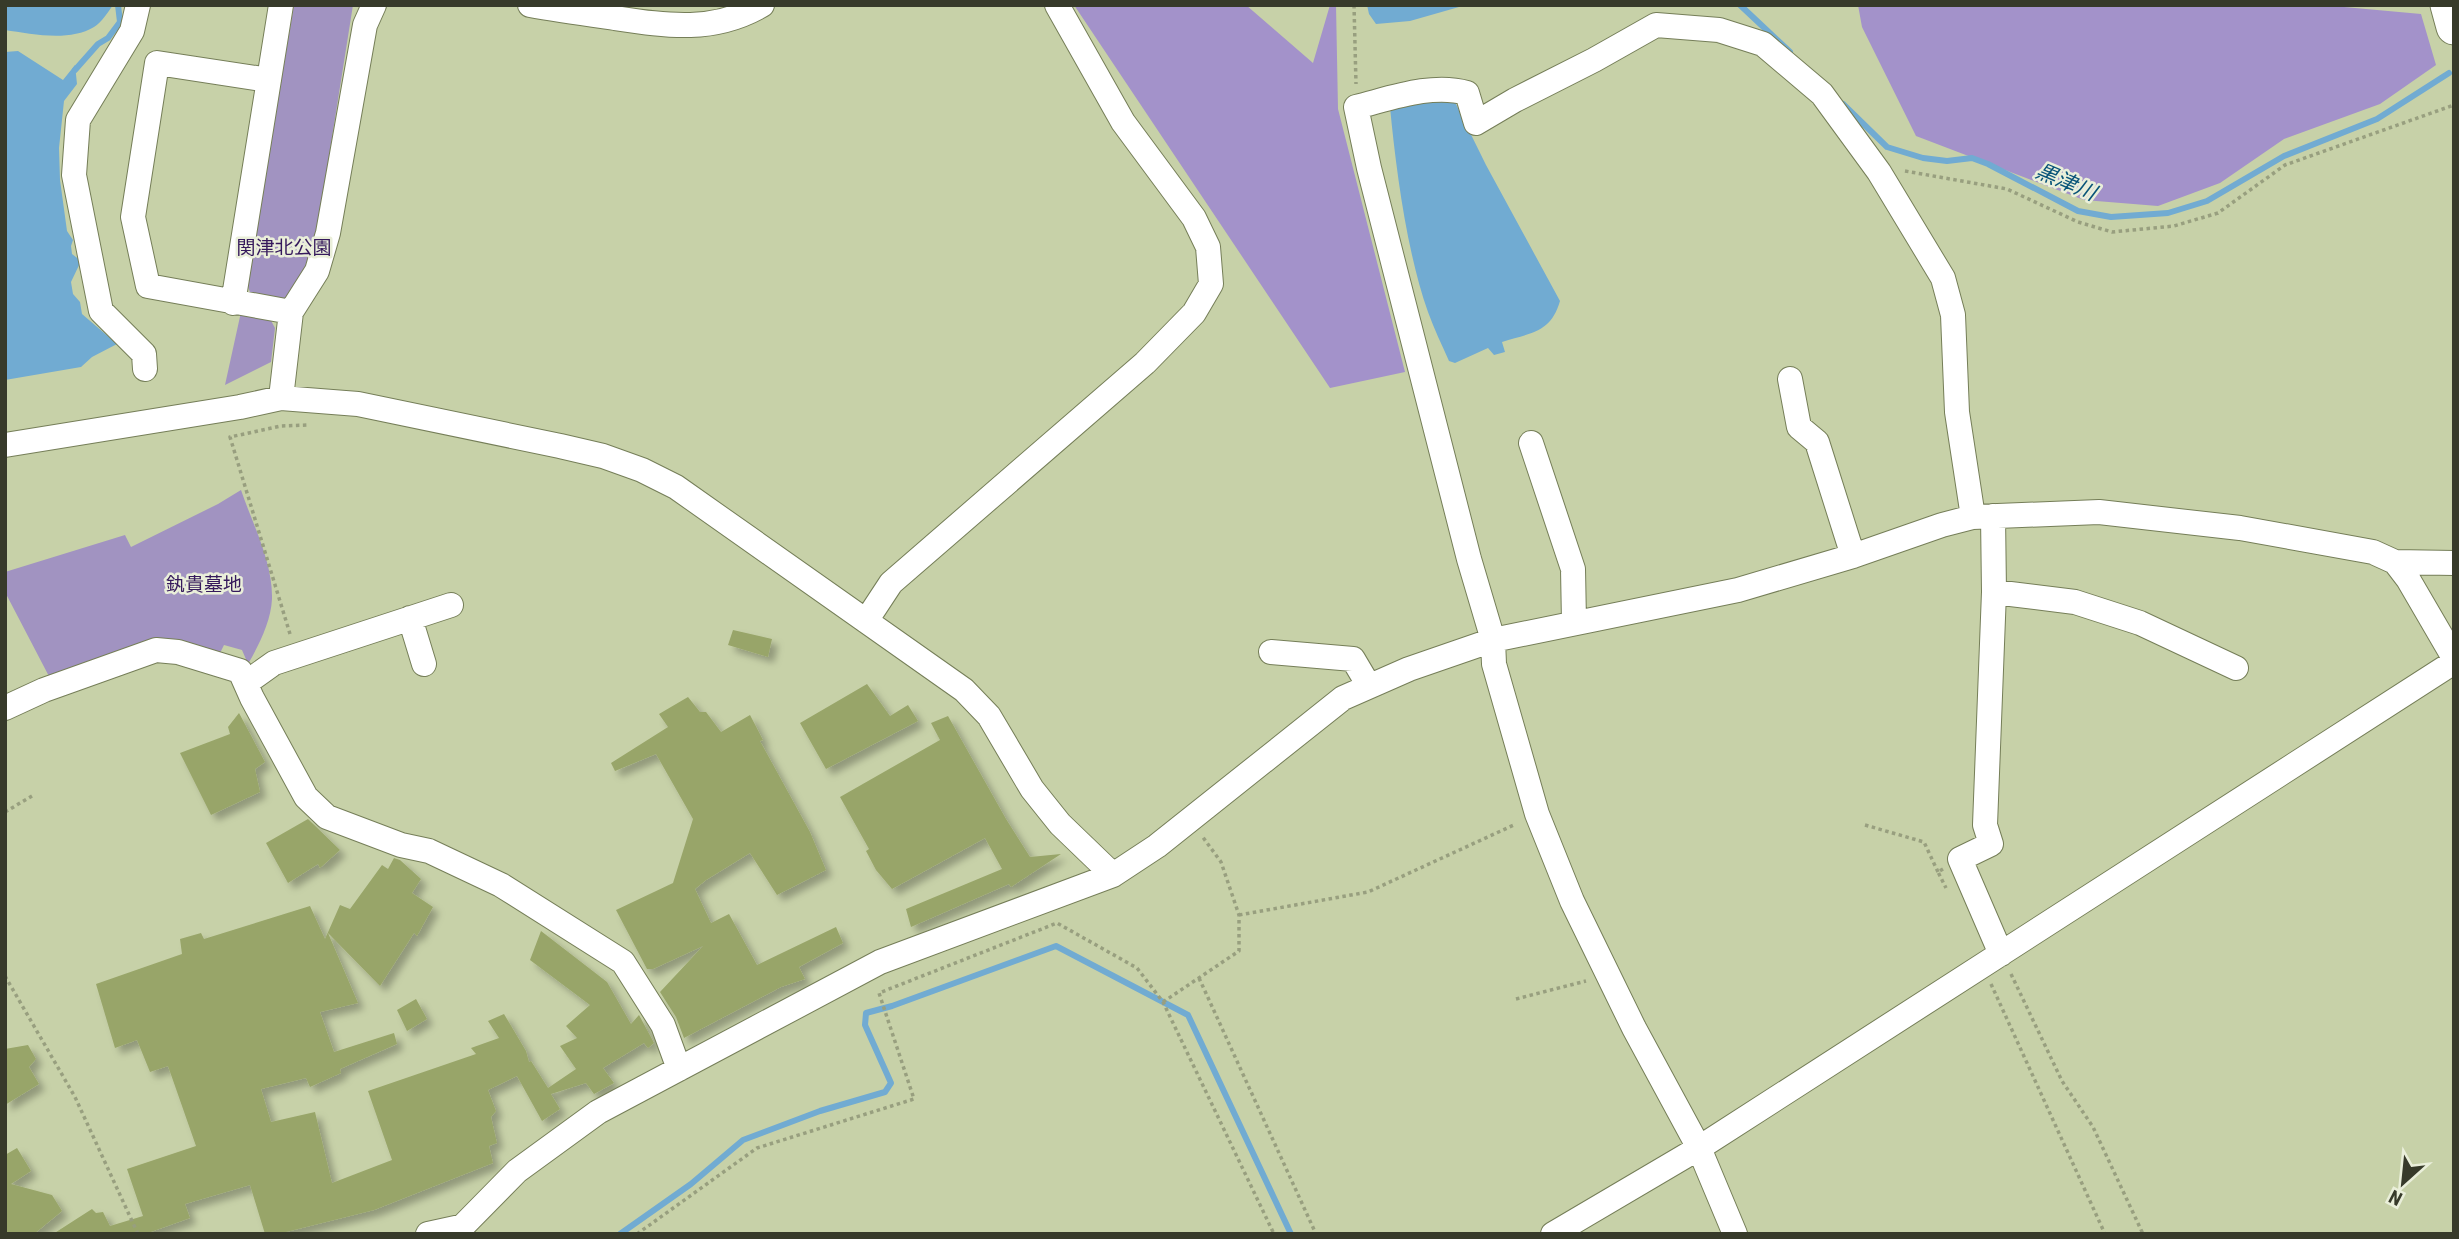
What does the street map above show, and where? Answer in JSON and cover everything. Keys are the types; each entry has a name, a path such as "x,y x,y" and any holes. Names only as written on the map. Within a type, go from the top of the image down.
{"highway":[{"path":"2448,5 2454,27"}],"street":[{"path":"138,5 132,32 78,120 74,175 101,311 144,354 145,369"},
{"path":"233,303 281,5"},
{"path":"281,398 291,312 317,271 328,233 365,25 374,5"},
{"path":"530,5 676,27 714,24 747,14 762,5"},
{"path":"866,621 891,583 1145,363 1194,313 1211,284 1209,247 1194,218 1123,122 1057,5"},
{"path":"1735,1234 1699,1148 1634,1028 1572,901 1537,814 1494,664 1493,640 1465,545 1369,168 1356,107 1404,95 1450,88 1467,93 1476,123 1656,25 1719,30 1763,44 1822,94 1879,172 1943,278 1953,315 1957,412 1983,517 1994,592 1985,825 1990,844 1959,859 1992,960"},
{"path":"269,80 157,63 133,217 148,286 291,312"},
{"path":"1790,379 1798,427 1817,442 1853,556"},
{"path":"5,446 281,398 358,404 603,456 642,470 676,487 964,690 989,716 1032,789 1060,824 1113,875"},
{"path":"1531,443 1573,569 1574,622"},
{"path":"428,1234 458,1230 517,1171 598,1111 880,962 1113,875 1191,820 1343,698 1409,669 1493,640 1738,590 1853,556 1942,525 1983,517 2099,512 2240,528 2374,552 2395,562 2454,563"},
{"path":"1553,1234 1699,1148 2454,660 2408,579 2395,562"},
{"path":"1994,592 2075,602 2140,623 2236,668"},
{"path":"246,683 274,663 451,605"},
{"path":"410,618 424,664"},
{"path":"5,708 44,690 156,650 178,652 240,671 306,797 327,817 401,845 429,851 501,885 623,962 663,1025 679,1069"},
{"path":"1271,652 1353,659 1370,686"}],"path":[{"path":"1354,5 1356,107"},
{"path":"1879,172 1890,168 2007,189 2078,222 2112,232 2174,226 2218,213 2286,165 2454,105"},
{"path":"298,656 230,437 281,426 317,424"},
{"path":"5,812 32,796"},
{"path":"1240,915 1368,892 1537,814"},
{"path":"1163,1002 1239,951 1240,915 1221,862 1191,820"},
{"path":"1865,825 1924,842 1949,895"},
{"path":"1938,872 1959,859"},
{"path":"637,1234 757,1148 914,1099 879,993 1057,923 1137,968 1163,1002 1273,1234"},
{"path":"1992,960 2105,1234"},
{"path":"1992,960 2062,1081 2094,1127 2143,1234"},
{"path":"1516,999 1610,975"},
{"path":"5,976 75,1097 138,1234"},
{"path":"1199,978 1317,1234"}],"green space":[{"name":"関津北公園","path":"294,5 353,5 313,257 294,294 279,300 251,295 247,284"},
{"path":"241,312 268,315 275,328 271,362 225,385"},
{"name":"釻貴墓地","path":"241,490 266,557 272,599 267,624 248,664 242,650 224,645 220,653 161,646 53,684 5,592 5,572 125,535 131,547"}],"shaded area":[{"path":"1074,5 1246,5 1313,63 1330,5 1336,5 1338,109 1405,372 1330,388"},
{"path":"1858,5 2322,5 2421,14 2436,65 2380,104 2284,139 2220,183 2158,206 2084,200 1916,136 1862,27"}],"water":[{"path":"5,5 113,5 102,20 84,32 50,36 5,30"},
{"path":"1367,5 1466,5 1410,21 1376,24"},
{"path":"18,51 63,80 75,65 77,84 64,101 59,148 67,231 73,240 72,254 81,261 71,282 82,314 117,344 92,357 81,367 5,380 5,52"},
{"path":"1452,96 1560,301 1556,312 1545,326 1530,334 1502,342 1505,352 1494,355 1488,348 1455,363 1449,361 1433,325 1414,264 1399,184 1390,107"}],"building":[{"path":"733,630 772,639 768,657 728,645"},
{"path":"867,684 890,716 908,705 918,721 826,769 800,723"},
{"path":"688,697 700,712 706,712 721,732 750,715 763,740 760,741 810,832 826,870 777,895 750,853 695,889 711,923 729,914 757,965 836,927 843,943 799,967 805,979 781,987 684,1038 676,1017 660,992 703,946 653,969 647,969 616,910 673,883 693,819 656,754 615,771 611,763 668,727 659,714"},
{"path":"239,713 265,762 255,769 260,792 211,815 180,753 230,734 228,727"},
{"path":"948,716 1030,857 1061,854 1011,887 1009,884 911,927 906,909 1002,869 985,838 892,889 876,870 866,851 869,849 840,797 940,740 931,723"},
{"path":"308,819 340,850 320,868 318,864 288,883 266,843"},
{"path":"394,858 400,860 421,879 412,893 433,907 417,936 414,933 380,986 328,933 358,1003 320,1012 334,1052 394,1033 397,1044 340,1069 341,1073 310,1087 306,1078 261,1089 271,1122 315,1112 332,1183 392,1160 368,1091 476,1054 471,1048 499,1038 488,1021 504,1014 526,1051 529,1062 531,1061 548,1088 576,1069 560,1046 577,1038 566,1026 590,1005 530,960 541,931 607,982 631,1024 639,1015 654,1043 648,1048 644,1043 603,1068 614,1083 594,1094 586,1083 551,1094 560,1109 542,1121 517,1076 488,1090 496,1111 491,1117 497,1143 489,1146 493,1163 374,1210 278,1234 265,1234 250,1185 185,1204 190,1218 145,1234 53,1234 92,1209 96,1213 103,1212 110,1226 143,1216 127,1169 196,1146 168,1066 150,1072 137,1040 115,1048 96,984 182,954 180,939 201,933 204,939 310,906 325,939 340,905 350,909 382,865 388,869"},
{"path":"416,999 427,1019 407,1031 397,1010"},
{"path":"28,1045 36,1059 29,1067 39,1084 5,1105 5,1049"},
{"path":"17,1148 31,1171 11,1184 52,1195 62,1211 34,1234 5,1234 5,1155"}],"waterway":[{"path":"75,70 98,44 108,38 120,22 118,5"},
{"name":"黒津川","path":"1740,5 1790,52"},
{"name":"黒津川","path":"1843,104 1887,147 1923,158 1947,161 1972,158 2078,211 2111,217 2168,213 2207,201 2284,156 2377,119 2449,73"},
{"path":"620,1234 691,1184 743,1140 820,1111 885,1092 891,1083 865,1025 866,1013 1056,946 1188,1015 1291,1234"}]}
